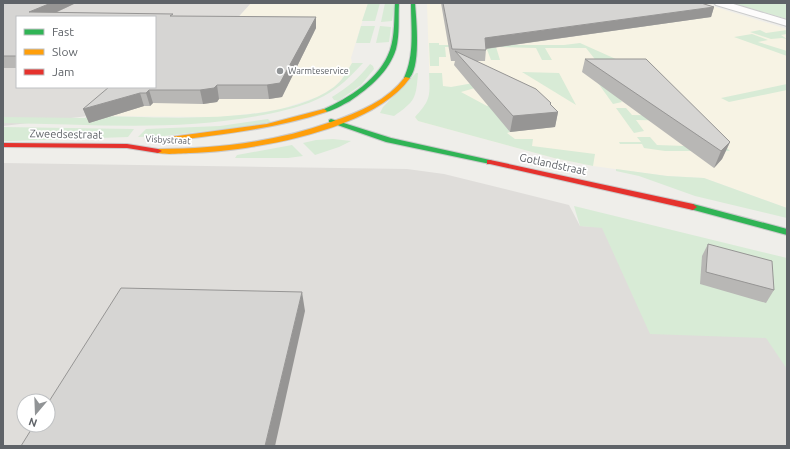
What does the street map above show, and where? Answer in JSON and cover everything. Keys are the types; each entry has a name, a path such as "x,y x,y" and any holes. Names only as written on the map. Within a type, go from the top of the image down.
{"street":[{"name":"Visbystraat","path":"128,146 259,128 315,115 341,105 362,90 377,76 386,63 393,48 397,3"},
{"name":"Visbystraat","path":"128,146 152,151 213,150 290,138 336,124 366,112 394,92 410,73 413,60 413,3"},
{"path":"720,3 787,23"},
{"name":"Gotlandstraat","path":"315,115 336,124 432,150 722,214 787,232"},
{"name":"Zweedsestraat","path":"3,145 128,146"}],"shaded area":[{"path":"3,3 251,3 231,25 156,16 16,16 16,88 119,88 88,116 3,126"},
{"path":"251,3 368,3 351,58 352,63 341,80 334,87 320,96 281,109 222,117 88,116 119,88 156,88 156,86 231,25"},
{"path":"427,3 702,3 787,29 787,208 704,178 667,176 593,166 554,158 418,121 415,117 425,107 430,95"},
{"path":"3,163 407,169 444,174 569,205 580,226 602,227 787,277 787,446 3,446"}],"green space":[{"path":"368,3 380,3 375,21 362,21"},
{"path":"385,3 395,3 392,21 381,22"},
{"path":"732,3 787,3 787,19"},
{"path":"361,26 375,26 370,43 356,43"},
{"path":"380,26 391,27 389,42 376,43"},
{"path":"760,30 766,33 787,30 787,34 781,35 787,39 771,39 750,32"},
{"path":"752,34 768,40 758,42 787,51 787,56 734,37"},
{"path":"429,43 439,43 439,45 564,45 580,43 618,60 598,63 586,48 545,48 552,60 542,60 536,48 496,47 500,60 491,60 486,47 445,47 446,57 439,57 439,66 430,66"},
{"path":"352,63 363,63 345,81 329,93 317,100 287,110 263,115 199,124 133,126 3,123 3,117 215,117 282,109 310,100 334,87 342,79"},
{"path":"370,64 374,69 361,85 338,101 334,100 332,97 362,74"},
{"path":"522,72 559,73 576,105"},
{"path":"416,73 418,73 415,94 410,103 394,116 380,113 383,107"},
{"path":"429,73 442,73 443,86 451,87 496,79 492,83 461,92 487,106 519,97 510,132 507,133 515,139 533,139 532,146 595,154 593,166 554,158 418,121 415,117 427,102 429,93"},
{"path":"660,81 730,151 665,151 644,148 642,144 620,144 619,142 641,142 637,137 650,137 657,145 714,147 691,121 636,120 644,131 634,133 616,108 626,108 632,115 685,116 616,94 622,102 613,104 598,83"},
{"path":"787,84 787,90 729,102 721,98"},
{"path":"268,119 272,123 164,136 138,137 146,129 220,126"},
{"path":"3,127 134,129 128,137 3,141"},
{"path":"333,139 351,141 339,147 315,155 303,143 316,140"},
{"path":"292,145 303,156 288,158 235,158 237,155"},
{"path":"616,169 667,176 704,178 787,208 787,218 695,196 639,176 616,171"},
{"path":"574,206 787,258 787,369 766,338 650,334 602,228 580,226"}],"building":[{"path":"3,3 51,3 29,12 173,14 170,16 316,17 280,83 267,85 217,85 214,88 200,90 149,90 146,93 140,93 83,109 108,88 156,88 156,16 16,16 16,56 3,56"},
{"path":"443,3 701,3 714,7 485,38 486,50 452,49"},
{"path":"455,51 536,89 558,112 513,116"},
{"path":"585,59 646,59 730,142 721,151"},
{"path":"708,244 772,261 774,290 706,272"},
{"path":"121,288 302,292 265,446 21,446 29,433 56,433 56,393 54,393"}],"traffic: fast":[{"path":"324,111 345,101 365,87 389,59 393,49 396,32 397,3"},
{"path":"407,78 411,69 414,51 413,3"},
{"path":"331,121 389,140 490,162"},
{"path":"693,207 787,232"}],"traffic: slow":[{"path":"158,151 229,148 252,145 299,135 344,120 370,109 387,99 407,78"},
{"path":"170,139 267,126 324,111"}],"traffic: jam":[{"path":"3,145 127,146 158,151"},
{"path":"490,162 693,207"}],"place":[{"name":"Warmteservice","path":"280,71"}]}
